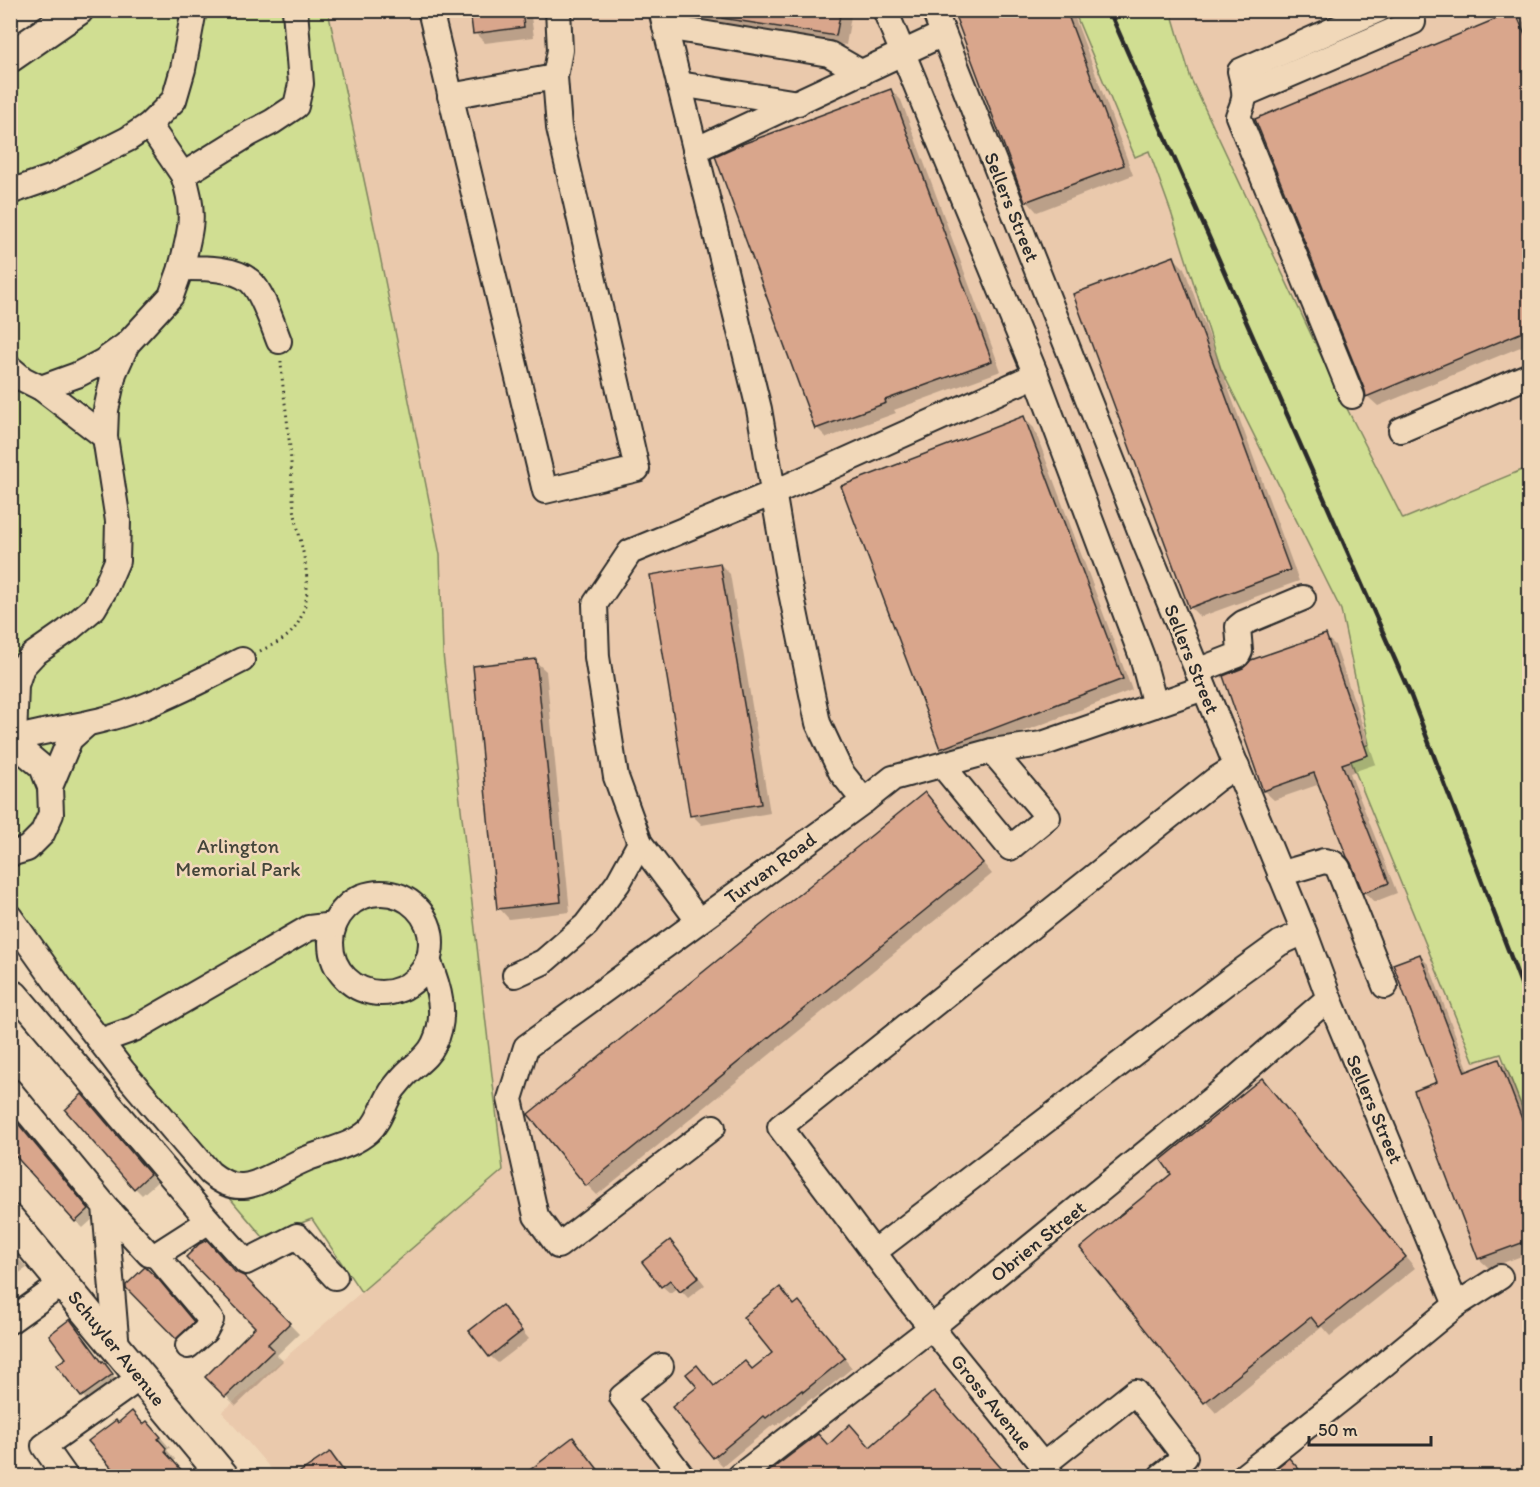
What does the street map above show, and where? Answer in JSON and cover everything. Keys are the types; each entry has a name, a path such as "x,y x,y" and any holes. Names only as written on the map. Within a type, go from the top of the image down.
{"main road":[{"path":"10,33 41,10"},
{"path":"10,57 78,10"},
{"name":"Schuyler Avenue","path":"10,1220 224,1476"}],"street":[{"path":"10,192 53,177 128,139 149,125 174,100 183,69 194,10"},
{"path":"183,175 296,106 301,84 295,10"},
{"path":"430,10 545,491 637,469 559,128 555,78 560,50 558,10"},
{"path":"885,10 1035,375 1142,657 1155,705"},
{"name":"Sellers Street","path":"934,10 1143,538 1456,1305"},
{"path":"1352,396 1238,116 1245,94 1240,71 1378,10"},
{"path":"862,73 829,54 663,19 759,409 787,573 818,723 841,772 864,801"},
{"path":"1245,94 1413,22"},
{"path":"695,150 943,34"},
{"path":"450,96 555,78"},
{"path":"679,84 798,103"},
{"path":"41,388 77,375 102,362 127,344 171,296 190,233 189,191 183,175 149,125"},
{"path":"181,268 233,272 251,281 259,293 279,341"},
{"path":"10,854 27,849 42,834 51,814 50,787 42,767 12,739 16,685 22,667 34,654 67,631 94,608 117,561 117,521 105,437 106,410 114,374 127,344"},
{"path":"10,368 41,388 105,437"},
{"path":"698,920 640,843 616,777 597,657 595,604 630,552 773,493 1035,375"},
{"path":"1401,430 1530,375"},
{"name":"Turvan Road","path":"714,1127 558,1246 536,1216 510,1099 526,1047 893,778 992,751 1042,744 1155,705 1201,680 1238,655 1240,651 1238,627 1243,623 1303,598"},
{"path":"12,739 87,724 137,709 242,660"},
{"path":"50,787 70,739 87,724"},
{"path":"942,765 1010,848 1048,817 992,751"},
{"name":"Gross Avenue","path":"1047,1471 913,1305 780,1127 1215,780 1237,766"},
{"path":"514,975 543,962 586,925 618,883 640,843"},
{"path":"1280,874 1324,861 1333,863 1338,868 1385,986"},
{"path":"384,892 402,896 416,906 427,920 432,937 431,952 416,980 403,989 388,993 372,993 357,987 345,978 336,965 331,948 334,925 339,914 351,902 367,894 384,892"},
{"path":"10,917 123,1071 210,1173 227,1184 240,1186 251,1185 307,1159 348,1144 370,1131 392,1090 423,1060 434,1044 441,1021 441,1002 437,982 428,960"},
{"path":"100,1041 134,1029 309,928 334,925"},
{"path":"874,1252 1240,972 1280,943 1304,932"},
{"path":"16,994 246,1262 297,1236 335,1277"},
{"name":"Obrien Street","path":"740,1476 931,1328 1218,1094 1329,998"},
{"path":"10,1091 105,1206 149,1254 156,1255 209,1221"},
{"path":"105,1206 117,1348"},
{"path":"156,1255 211,1320 205,1331 188,1346"},
{"path":"1244,1476 1456,1305 1500,1277"},
{"path":"10,1321 63,1283"},
{"path":"662,1366 622,1397 682,1476"},
{"path":"65,1476 44,1446 141,1377"},
{"path":"1047,1471 1135,1392 1185,1458 1161,1476"}],"path":[{"path":"242,660 289,636 302,617 307,596 307,575 294,510 290,439 279,341"}],"shaded area":[{"path":"328,11 1074,11 1135,156 1149,151 1221,369 1341,610 1369,744 1348,754 1474,1061 1501,1054 1529,1125 1529,1476 277,1476 222,1412 503,1170 443,654 440,555"},
{"path":"1171,11 1529,11 1529,467 1403,519 1331,377 1191,79"}],"green space":[{"name":"Arlington Memorial Park","path":"98,11 328,11 375,231 440,555 443,654 503,1170 361,1292 312,1219 263,1237 17,948 11,953 11,69"},
{"path":"1074,11 1171,11 1191,79 1331,377 1403,519 1529,467 1529,1125 1501,1054 1474,1062 1348,754 1369,744 1341,610 1221,369 1149,151 1135,157"}],"building":[{"path":"470,10 522,10 524,27 473,34"},
{"path":"723,10 841,10 836,36 722,18"},
{"path":"953,10 1066,10 1124,165 1025,202"},
{"path":"1515,11 1530,46 1530,329 1366,397 1255,119"},
{"path":"891,89 992,361 885,400 886,403 815,429 715,156"},
{"path":"1174,256 1290,570 1189,608 1073,294"},
{"path":"1024,416 1123,679 940,749 841,486"},
{"path":"720,563 761,804 690,816 650,575"},
{"path":"1326,634 1368,755 1342,764 1389,883 1363,893 1314,773 1263,791 1223,676 1243,668 1251,660"},
{"path":"536,659 561,902 497,909 473,666"},
{"path":"925,792 983,863 586,1186 528,1114"},
{"path":"1420,954 1465,1072 1499,1059 1530,1140 1530,1240 1478,1259 1414,1091 1437,1082 1393,964"},
{"path":"1262,1078 1406,1257 1319,1327 1311,1317 1204,1403 1080,1248 1171,1174 1161,1160"},
{"path":"82,1094 150,1174 134,1189 65,1110"},
{"path":"10,1114 89,1209 75,1222 10,1150"},
{"path":"207,1240 235,1272 244,1276 290,1323 268,1344 274,1350 225,1397 205,1377 255,1327 186,1257 199,1244"},
{"path":"670,1240 699,1277 680,1292 670,1280 661,1287 642,1262"},
{"path":"145,1267 159,1280 194,1322 176,1339 126,1288 126,1285"},
{"path":"780,1287 794,1305 799,1301 845,1358 803,1392 802,1390 766,1418 764,1416 713,1458 672,1407 697,1387 686,1374 697,1365 714,1386 745,1361 752,1369 772,1353 743,1317"},
{"path":"502,1305 522,1331 489,1357 469,1331"},
{"path":"70,1319 113,1374 81,1397 56,1365 66,1358 49,1335"},
{"path":"934,1391 1008,1476 763,1476 818,1434 828,1445 850,1424 870,1447"},
{"path":"132,1411 143,1424 147,1421 161,1437 158,1439 166,1448 165,1452 187,1476 128,1476 121,1469 116,1473 88,1441 116,1420 118,1423"},
{"path":"573,1437 603,1476 522,1476"},
{"path":"330,1452 347,1476 294,1476"},
{"path":"1289,1458 1305,1476 1266,1476"}],"railway":[{"path":"1109,10 1411,696 1530,1007"}]}
